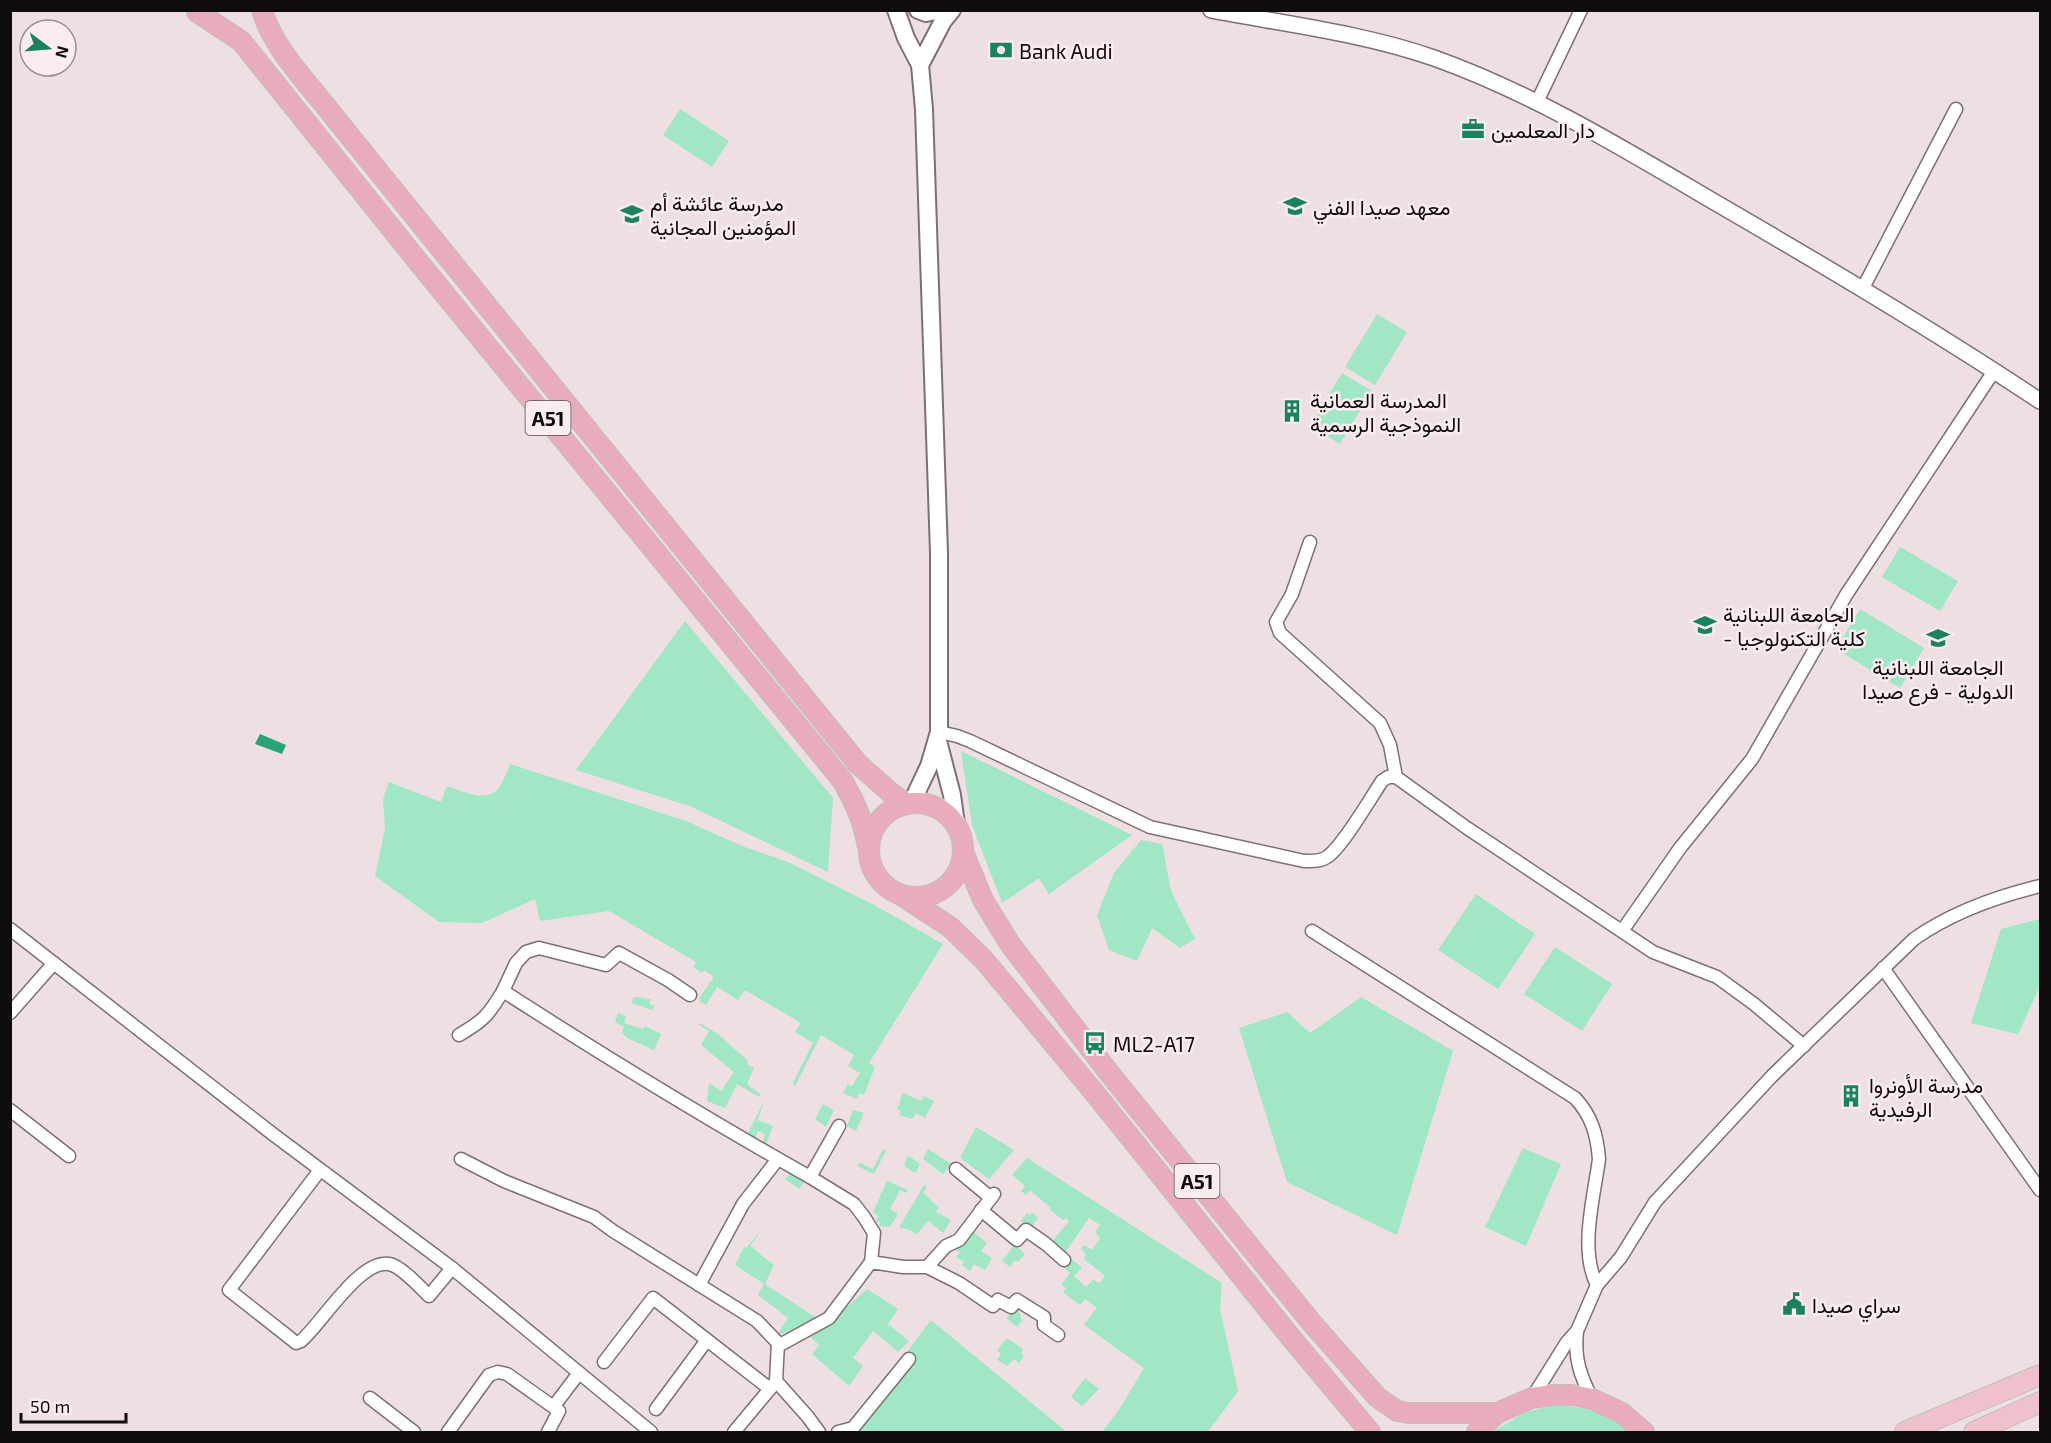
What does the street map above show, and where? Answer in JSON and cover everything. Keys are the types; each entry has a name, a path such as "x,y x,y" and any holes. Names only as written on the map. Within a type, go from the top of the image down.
{"highway":[{"name":"A51","path":"262,10 280,50 858,764 891,793 909,803 933,806 946,813 956,824 963,852 983,900 1010,944 1110,1074 1311,1322 1377,1397 1398,1410 1409,1413 1497,1413"},
{"name":"A51","path":"198,11 241,41 420,264 842,780 860,812 870,864 877,879 889,890 950,927 984,960 1370,1432"},
{"path":"868,847 872,831 881,817 895,807 909,803"},
{"path":"904,897 918,898 932,895 944,888 961,866 963,852"},
{"name":"A51","path":"1477,1432 1497,1413 1532,1398 1562,1395 1592,1399 1622,1413 1644,1432"}],"main road":[{"path":"896,10 906,38 920,65 924,109 939,553 939,736 956,824"},
{"path":"918,10 926,13 940,10"},
{"path":"920,65 943,21 952,10"},
{"path":"909,803 929,766 939,736"},
{"path":"1905,1432 2040,1376"},
{"path":"1967,1407 1976,1432 2040,1402"}],"street":[{"path":"1211,10 1377,41 1433,58 1537,102 1609,140 1863,288 2040,402"},
{"path":"1537,102 1581,10"},
{"path":"1863,288 1956,109"},
{"path":"1622,932 1680,848 1752,759 1846,595 1994,371"},
{"path":"1311,542 1292,594 1276,622 1277,627 1280,633 1380,723 1390,745 1396,777"},
{"path":"939,736 957,736 970,741 1150,827 1304,861 1319,861 1327,858 1338,847 1382,781 1388,777 1396,777 1467,828 1653,952 1716,977 1754,1004 1804,1046"},
{"path":"1592,1399 1580,1374 1575,1346 1577,1331 1597,1285 1621,1257 1655,1202 1668,1187 1772,1076 1914,939 1935,924 1987,901 2040,886"},
{"path":"10,929 162,1049 452,1268 651,1432"},
{"path":"1312,931 1575,1098 1584,1107 1592,1120 1598,1145 1599,1159 1588,1244 1588,1260 1597,1285"},
{"path":"459,1035 481,1023 503,991 516,963 526,952 539,948 606,965 619,953 690,995"},
{"path":"10,1013 54,963"},
{"path":"1883,968 2040,1190"},
{"path":"503,991 640,1078 810,1176 854,1204 874,1233 871,1262 829,1318 778,1346"},
{"path":"11,1113 69,1156"},
{"path":"810,1176 839,1126"},
{"path":"461,1159 504,1181 594,1217 757,1321 778,1343 773,1385 734,1432"},
{"path":"699,1285 743,1204 778,1159"},
{"path":"927,1267 946,1246 959,1240 992,1196 956,1169"},
{"path":"320,1170 230,1290 290,1338 296,1342 301,1341 360,1274 377,1264 391,1264 429,1296 452,1268"},
{"path":"981,1210 1017,1240 1026,1230 1064,1260"},
{"path":"871,1262 903,1267 927,1267 959,1283 993,1306 998,1300 1011,1307 1017,1300 1044,1317 1044,1325 1058,1335"},
{"path":"604,1362 653,1298 707,1340 773,1385 808,1417 819,1432"},
{"path":"1532,1398 1567,1342 1577,1331"},
{"path":"656,1409 707,1340"},
{"path":"838,1432 853,1428 909,1359"},
{"path":"448,1432 489,1375 498,1372 507,1374 560,1411 548,1432"},
{"path":"554,1406 579,1373"},
{"path":"370,1398 414,1432"}],"shaded area":[{"path":"680,109 729,141 712,167 663,135"},
{"path":"1377,314 1407,332 1375,385 1345,367"},
{"path":"1342,373 1372,391 1340,444 1310,426"},
{"path":"1900,547 1958,581 1940,611 1882,577"},
{"path":"1860,609 1924,648 1900,688 1836,649"},
{"path":"685,621 833,798 828,872 692,807 576,770"},
{"path":"260,734 286,745 282,754 255,744"},
{"path":"961,751 1132,835 1049,894 1039,878 1002,903 972,825"},
{"path":"510,764 686,821 742,846 788,862 874,905 943,944 869,1063 875,1067 864,1095 859,1093 857,1099 843,1093 848,1084 852,1086 860,1073 848,1066 854,1055 821,1035 795,1086 793,1082 813,1043 795,1032 801,1023 745,990 738,1000 717,987 706,1005 699,1001 714,977 704,970 702,973 693,967 696,962 609,911 540,921 535,899 482,923 439,922 375,876 385,829 383,799 389,782 441,802 447,786 483,796 495,792"},
{"path":"1141,840 1162,844 1171,891 1195,939 1180,948 1152,928 1137,961 1109,950 1097,915 1114,873"},
{"path":"1476,894 1535,934 1498,989 1438,950"},
{"path":"2040,919 2040,986 2018,1034 1971,1023 2001,929"},
{"path":"1555,947 1612,984 1582,1031 1524,994"},
{"path":"634,997 651,999 649,1004 654,1006 652,1010 631,1003"},
{"path":"1361,997 1453,1051 1397,1235 1287,1182 1239,1028 1287,1012 1310,1033"},
{"path":"618,1013 626,1016 624,1023 643,1029 645,1026 661,1034 654,1050 627,1038 622,1033 624,1027 615,1022"},
{"path":"700,1023 718,1034 748,1061 747,1064 754,1068 747,1084 760,1094 759,1097 737,1084 725,1108 707,1101 709,1083 721,1091 734,1072 701,1045 709,1031 699,1025"},
{"path":"903,1093 921,1101 924,1096 934,1101 925,1118 916,1113 912,1119 899,1115 901,1111 897,1109"},
{"path":"764,1101 758,1120 773,1126 765,1147 761,1145 765,1134 758,1131 754,1141 746,1137"},
{"path":"823,1104 834,1110 826,1127 815,1119"},
{"path":"853,1110 864,1113 856,1131 847,1126"},
{"path":"976,1127 1014,1150 989,1179 960,1158"},
{"path":"1523,1148 1561,1164 1526,1246 1485,1227"},
{"path":"883,1149 886,1151 874,1174 857,1166 860,1163 873,1169"},
{"path":"928,1149 951,1164 943,1174 923,1159"},
{"path":"908,1155 920,1164 916,1173 904,1166"},
{"path":"1027,1158 1222,1283 1220,1309 1238,1391 1208,1432 1102,1432 1121,1407 1144,1368 1084,1325 1097,1308 1085,1299 1080,1305 1063,1292 1066,1288 1061,1285 1070,1273 1064,1268 1072,1260 1082,1267 1074,1276 1086,1287 1093,1280 1100,1283 1105,1276 1084,1259 1086,1254 1081,1249 1084,1245 1092,1250 1100,1238 1095,1232 1100,1225 1089,1218 1065,1253 1050,1244 1069,1221 1066,1218 1063,1220 1050,1210 1051,1208 1030,1190 1026,1195 1021,1191 1025,1186 1012,1175"},
{"path":"791,1173 805,1181 799,1189 785,1179"},
{"path":"887,1181 908,1190 906,1193 900,1190 890,1209 898,1214 890,1227 879,1226 880,1223 876,1221 878,1216 873,1212"},
{"path":"924,1185 927,1187 923,1192 939,1208 936,1212 951,1220 943,1233 928,1221 917,1234 899,1228"},
{"path":"1027,1213 1030,1215 1032,1213 1038,1218 1030,1229 1021,1221"},
{"path":"763,1228 750,1246 774,1265 765,1284 821,1321 777,1335 788,1318 758,1295 764,1284 735,1265 744,1247 746,1248"},
{"path":"971,1230 987,1243 981,1251 992,1258 985,1270 974,1264 970,1271 962,1265 964,1262 956,1257 960,1252 950,1247"},
{"path":"1015,1244 1025,1254 1018,1262 1015,1260 1010,1267 1002,1261"},
{"path":"867,1289 898,1309 888,1324 909,1341 898,1352 873,1331 853,1358 863,1366 849,1386 812,1354 819,1345 808,1334 840,1313"},
{"path":"1018,1307 1022,1321 1017,1327 1007,1319 1011,1310"},
{"path":"931,1320 1067,1432 847,1432"},
{"path":"1007,1338 1023,1349 1021,1353 1024,1357 1019,1363 1014,1359 1007,1366 997,1360 1001,1354 997,1350"},
{"path":"1085,1378 1099,1389 1082,1406 1071,1397"},
{"path":"1555,1405 1603,1415 1629,1432 1493,1432 1524,1413"}],"place":[{"name":"Bank Audi","path":"1001,50"},
{"name":"دار المعلمين","path":"1473,129"},
{"name":"معهد صيدا الفني","path":"1295,206"},
{"name":"مدرسة عائشة أم المؤمنين المجانية","path":"632,214"},
{"name":"المدرسة العمانية النموذجية الرسمية","path":"1292,411"},
{"name":"الجامعة اللبنانية - كلية التكنولوجيا","path":"1705,625"},
{"name":"الجامعة اللبنانية الدولية - فرع صيدا","path":"1938,638"},
{"name":"ML2-A17","path":"1095,1043"},
{"name":"مدرسة الأونروا الرفيدية","path":"1851,1096"},
{"name":"سراي صيدا","path":"1794,1304"}]}
